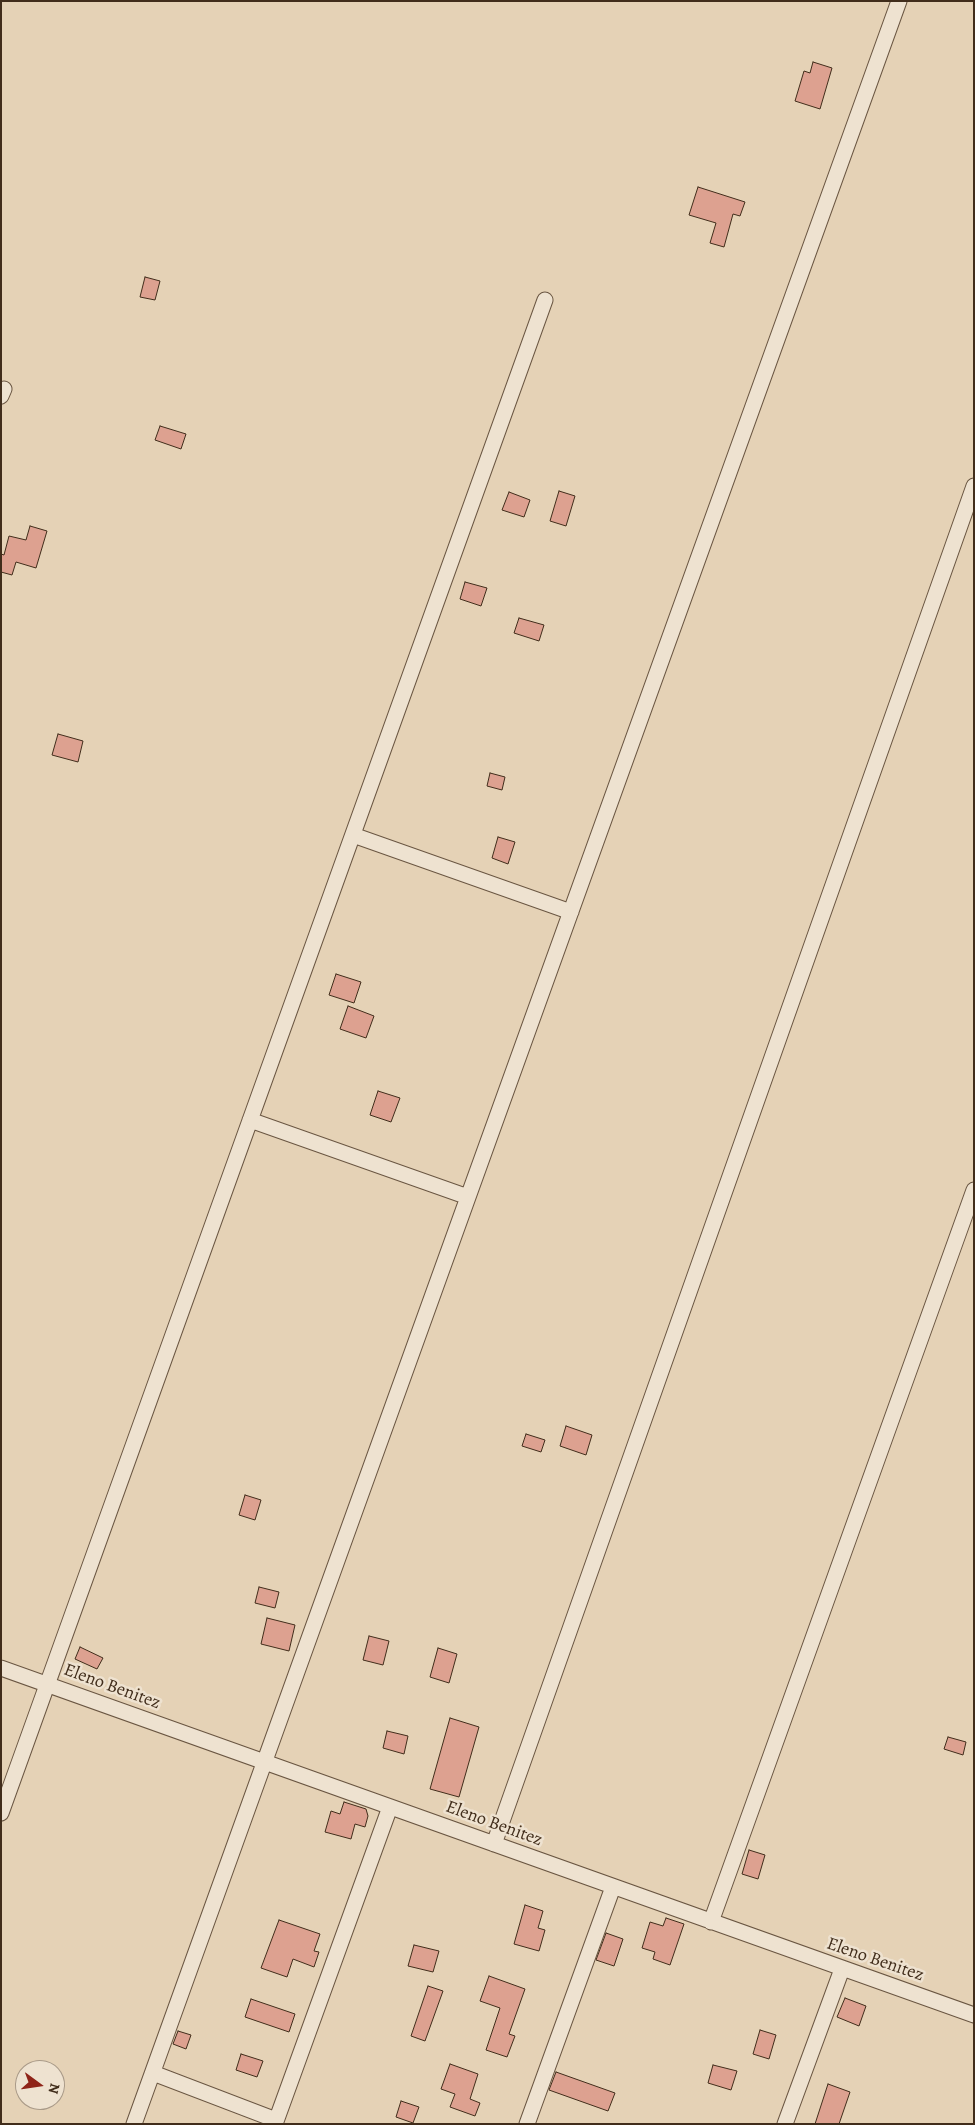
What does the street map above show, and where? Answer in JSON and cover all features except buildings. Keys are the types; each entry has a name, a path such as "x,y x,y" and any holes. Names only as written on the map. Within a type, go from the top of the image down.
{"street":[{"path":"134,2124 899,1"},
{"path":"1,1813 546,300"},
{"path":"494,1844 974,486"},
{"path":"353,835 571,912"},
{"path":"250,1120 468,1196"},
{"path":"711,1922 974,1190"},
{"name":"Eleno Benitez","path":"1,1668 974,2015"},
{"path":"152,2073 275,2122 390,1807"},
{"path":"527,2124 613,1887"},
{"path":"785,2124 842,1969"}]}
